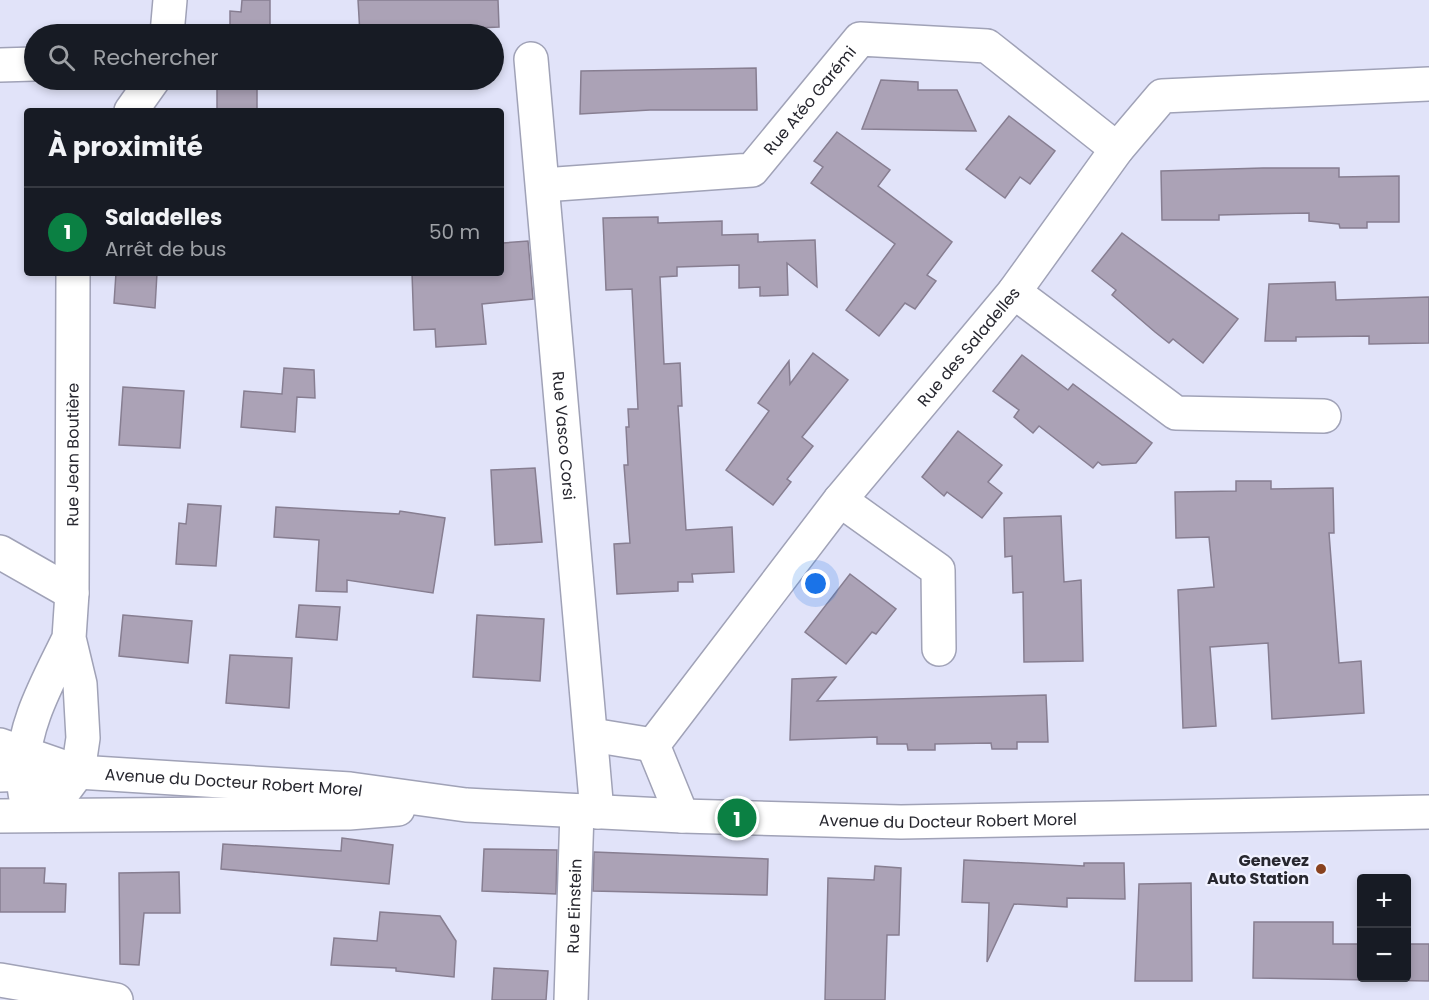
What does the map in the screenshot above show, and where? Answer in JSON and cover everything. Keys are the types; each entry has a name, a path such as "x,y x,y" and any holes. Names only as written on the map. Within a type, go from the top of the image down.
{"street":[{"path":"168,24 170,0"},
{"name":"Rue Atéo Garémi","path":"543,185 752,170 860,39 987,46 1117,149"},
{"name":"Rue Vasco Corsi","path":"531,59 592,735 587,811"},
{"path":"0,65 24,64"},
{"name":"Rue des Saladelles","path":"653,745 840,500 1014,292 1117,149 1162,96 1429,84"},
{"path":"133,108 146,90"},
{"name":"Rue Jean Boutière","path":"69,638 12,762 14,816 61,795 78,772 83,738 80,684 69,638 72,593 74,276"},
{"path":"1014,292 1176,413 1324,416"},
{"path":"840,500 938,570 939,649"},
{"path":"0,552 72,593"},
{"path":"592,735 653,745 682,816"},
{"name":"Avenue du Docteur Robert Morel","path":"12,762 78,772 350,789 466,805 682,816 901,822 1429,812"},
{"name":"Avenue du Docteur Robert Morel","path":"14,816 350,813 466,805"},
{"name":"Rue Einstein","path":"570,1000 587,811"},
{"path":"0,980 116,1000"}],"building":[{"path":"242,0 270,0 270,24 230,24 230,11 241,12"},
{"path":"358,0 498,0 499,24 359,24"},
{"path":"756,68 757,110 650,110 580,114 581,71"},
{"path":"881,80 918,82 918,90 957,90 976,131 862,129"},
{"path":"217,90 257,90 257,108 217,108"},
{"path":"1009,116 1055,151 1030,184 1020,177 1005,198 966,169"},
{"path":"837,132 890,170 878,186 952,242 927,275 936,281 915,309 905,303 879,336 846,310 895,244 811,183 823,167 814,161"},
{"path":"1339,168 1339,177 1399,176 1399,222 1367,222 1367,228 1340,228 1339,224 1309,221 1309,213 1219,215 1219,220 1162,220 1161,171"},
{"path":"658,217 658,223 722,221 722,235 758,234 758,242 815,240 817,287 787,263 788,295 760,296 760,287 739,288 739,265 677,267 677,276 660,277 664,364 680,363 682,406 678,406 686,530 732,527 734,572 692,574 693,582 678,582 678,591 617,594 614,544 630,543 624,465 628,465 626,427 629,427 628,409 638,409 632,289 606,290 603,218"},
{"path":"1122,233 1238,319 1203,363 1173,339 1169,343 1155,332 1112,295 1116,290 1092,271"},
{"path":"528,241 533,299 482,304 486,344 436,347 435,329 414,330 412,276 504,276 504,243"},
{"path":"116,276 157,276 155,308 114,303"},
{"path":"1335,282 1336,300 1429,297 1429,343 1369,344 1369,336 1296,337 1296,341 1265,341 1269,284"},
{"path":"813,353 848,380 802,437 813,446 787,479 791,482 773,505 726,470 769,411 758,403 789,361 790,384"},
{"path":"1022,355 1068,390 1073,384 1152,443 1136,463 1102,465 1098,462 1093,468 1039,426 1033,433 1014,417 1019,410 993,391"},
{"path":"284,368 314,370 315,398 297,397 295,432 241,427 244,391 282,394"},
{"path":"123,387 184,391 180,448 119,445"},
{"path":"958,431 1002,465 988,482 1002,493 982,518 947,492 944,496 922,477"},
{"path":"535,468 542,542 495,545 491,470"},
{"path":"1236,481 1271,481 1271,489 1333,488 1334,533 1329,533 1339,663 1361,661 1364,713 1272,719 1268,643 1210,647 1216,726 1183,728 1178,590 1214,587 1209,537 1176,538 1175,492 1236,491"},
{"path":"188,504 221,506 216,566 176,564 179,523 186,524"},
{"path":"276,507 399,514 400,511 445,518 433,593 347,580 347,592 316,591 319,540 274,537"},
{"path":"1061,516 1064,582 1081,580 1083,661 1024,662 1023,592 1013,593 1012,556 1005,557 1004,518"},
{"path":"850,574 896,609 876,634 872,632 846,664 805,632"},
{"path":"299,605 340,607 337,640 296,637"},
{"path":"123,615 192,621 188,663 119,656"},
{"path":"477,615 544,619 540,681 473,677"},
{"path":"230,655 292,658 289,708 226,703"},
{"path":"836,677 817,701 1046,695 1048,742 1017,742 1017,749 992,749 991,743 935,744 935,750 908,750 907,744 877,744 877,737 790,740 792,679"},
{"path":"342,838 393,845 389,884 221,869 223,844 341,851"},
{"path":"484,849 557,850 556,894 482,891"},
{"path":"594,852 768,859 767,895 593,891"},
{"path":"964,860 1084,866 1084,863 1124,863 1125,899 1067,898 1067,907 1014,904 987,962 989,903 962,902"},
{"path":"875,866 901,868 899,935 887,935 885,1000 825,1000 828,878 874,880"},
{"path":"0,868 45,868 44,883 66,884 65,912 0,912"},
{"path":"179,872 180,913 144,913 139,965 120,964 119,873"},
{"path":"1191,883 1192,981 1135,981 1139,884"},
{"path":"380,912 440,916 456,941 454,977 396,971 396,968 331,965 334,938 377,941"},
{"path":"1254,922 1333,922 1333,944 1357,944 1357,980 1253,978"},
{"path":"1411,944 1429,944 1429,981 1411,981"},
{"path":"494,968 548,971 546,1000 492,1000"}],"place":[{"name":"Saladelles","path":"737,818"},
{"name":"Genevez Auto Station","path":"1321,869"}]}
